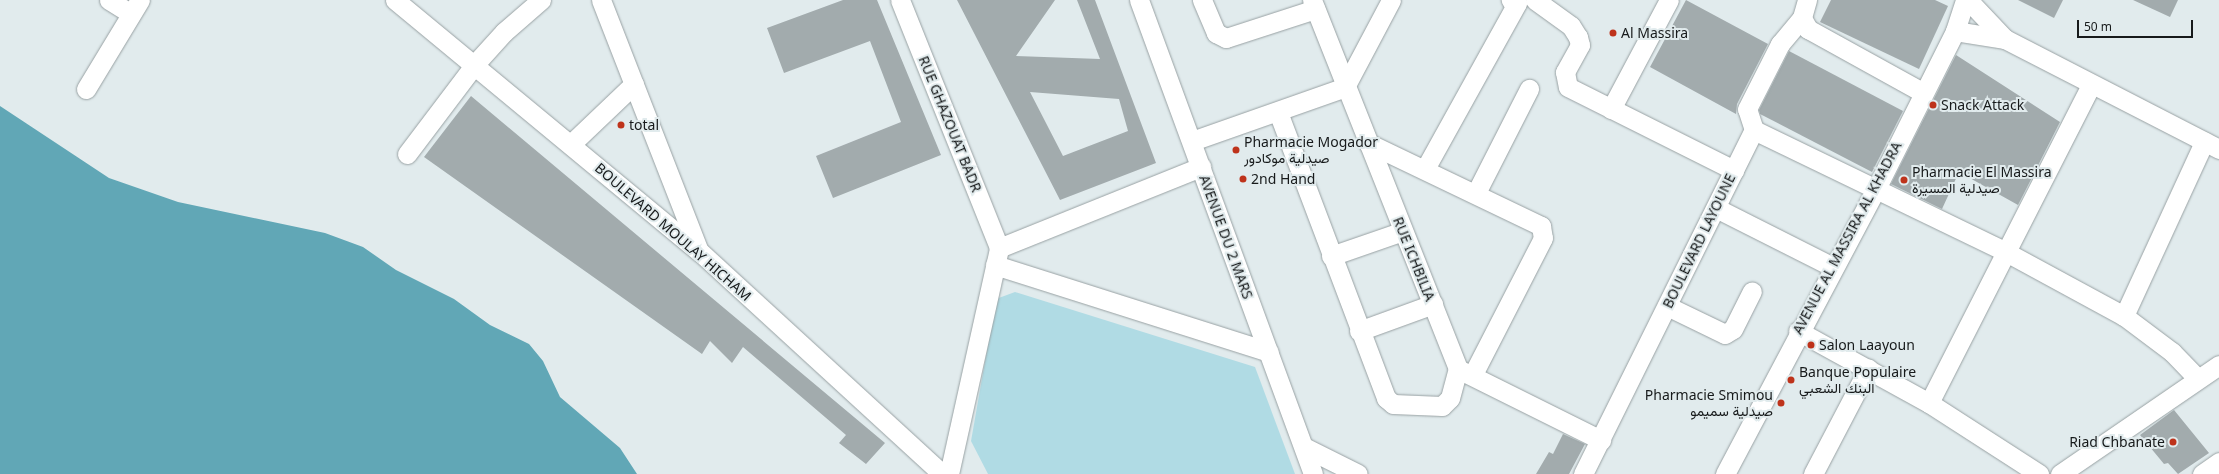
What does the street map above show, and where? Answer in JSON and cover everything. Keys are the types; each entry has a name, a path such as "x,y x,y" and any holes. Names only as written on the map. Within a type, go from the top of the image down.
{"street":[{"path":"86,89 136,7 109,0"},
{"name":"BOULEVARD MOULAY HICHAM","path":"395,0 475,64 700,252 942,474"},
{"path":"407,154 475,64 504,32 541,0"},
{"path":"601,0 700,252"},
{"name":"RUE GHAZOUAT BADR","path":"900,0 997,257"},
{"name":"AVENUE DU 2 MARS","path":"1139,0 1313,474"},
{"path":"1202,0 1216,34 1226,38 1314,4"},
{"path":"1192,141 1278,112 1345,87 1391,0"},
{"path":"1611,110 1669,0"},
{"path":"1807,0 1802,18 1780,44 1747,109 1754,130 1875,191 2006,252 2124,316 2172,352 2198,379"},
{"name":"AVENUE AL MASSIRA AL KHADRA","path":"1725,474 1798,331 1875,191 1922,92 1955,31 1965,0"},
{"path":"1968,0 2005,39 2091,85 2212,146 2124,316"},
{"path":"1425,168 1521,1 1571,26 1578,36 1580,45 1565,72 1568,87 1611,110 1734,170"},
{"name":"RUE ICHBILIA","path":"1314,4 1345,87 1433,304 1466,372"},
{"path":"1802,18 1815,33 1922,92"},
{"path":"1955,31 2005,39"},
{"path":"571,144 634,84"},
{"path":"1929,403 2091,85"},
{"path":"1476,193 1529,89"},
{"path":"1278,112 1331,256 1389,402 1442,406 1450,398 1466,372 1544,233 1537,223 1425,168 1368,143"},
{"name":"BOULEVARD LAYOUNE","path":"1583,474 1754,130"},
{"path":"997,257 1201,167"},
{"path":"1716,208 1833,267"},
{"path":"1331,256 1403,231"},
{"path":"997,257 1269,352"},
{"path":"949,474 997,257"},
{"path":"1667,306 1725,334 1733,329 1752,291"},
{"path":"1360,331 1433,304"},
{"path":"1798,331 1929,403 2039,474"},
{"path":"2060,474 2219,365"},
{"path":"1813,474 1868,370"},
{"path":"1466,372 1601,440"},
{"path":"1304,447 1358,474"},
{"path":"2202,474 2219,462"}],"shaded area":[{"path":"0,106 109,178 178,202 325,233 363,247 396,270 454,299 490,325 529,344 543,361 560,397 620,448 637,474 0,474"},
{"path":"1015,292 1255,367 1295,474 988,474 971,441 996,299"}],"building":[{"path":"843,0 877,0 941,155 833,198 816,156 901,122 870,41 784,73 767,28"},
{"path":"957,0 1055,0 1016,56 1100,59 1077,0 1095,0 1156,163 1060,200","holes":["1030,92 1119,99 1128,131 1063,156"]},
{"path":"1686,0 1768,44 1737,104 1736,114 1650,67"},
{"path":"1831,0 1935,0 1948,6 1919,69 1820,22"},
{"path":"2018,0 2063,0 2054,18"},
{"path":"2133,0 2178,0 2170,17"},
{"path":"1789,51 1903,111 1872,172 1760,114 1759,110"},
{"path":"1956,55 2060,122 2018,205 1959,172 1942,209 1891,184"},
{"path":"471,96 885,443 866,464 839,443 846,435 743,347 732,363 710,341 702,354 424,157"},
{"name":"Riad Chbanate","path":"2174,410 2209,453 2178,474 2168,463 2164,464 2140,435"},
{"path":"1563,434 1585,444 1569,474 1536,474 1549,452 1553,454"}],"place":[{"name":"Al Massira","path":"1613,33"},
{"name":"Snack Attack","path":"1933,105"},
{"name":"total","path":"621,125"},
{"name":"Pharmacie Mogador صيدلية موكادور","path":"1236,150"},
{"name":"2nd Hand","path":"1243,179"},
{"name":"Pharmacie El Massira صيدلية المسيرة","path":"1904,180"},
{"name":"Salon Laayoun","path":"1811,345"},
{"name":"Banque Populaire البنك الشعبي","path":"1791,380"},
{"name":"Pharmacie Smimou صيدلية سميمو","path":"1781,403"},
{"name":"Riad Chbanate","path":"2173,442"}]}
